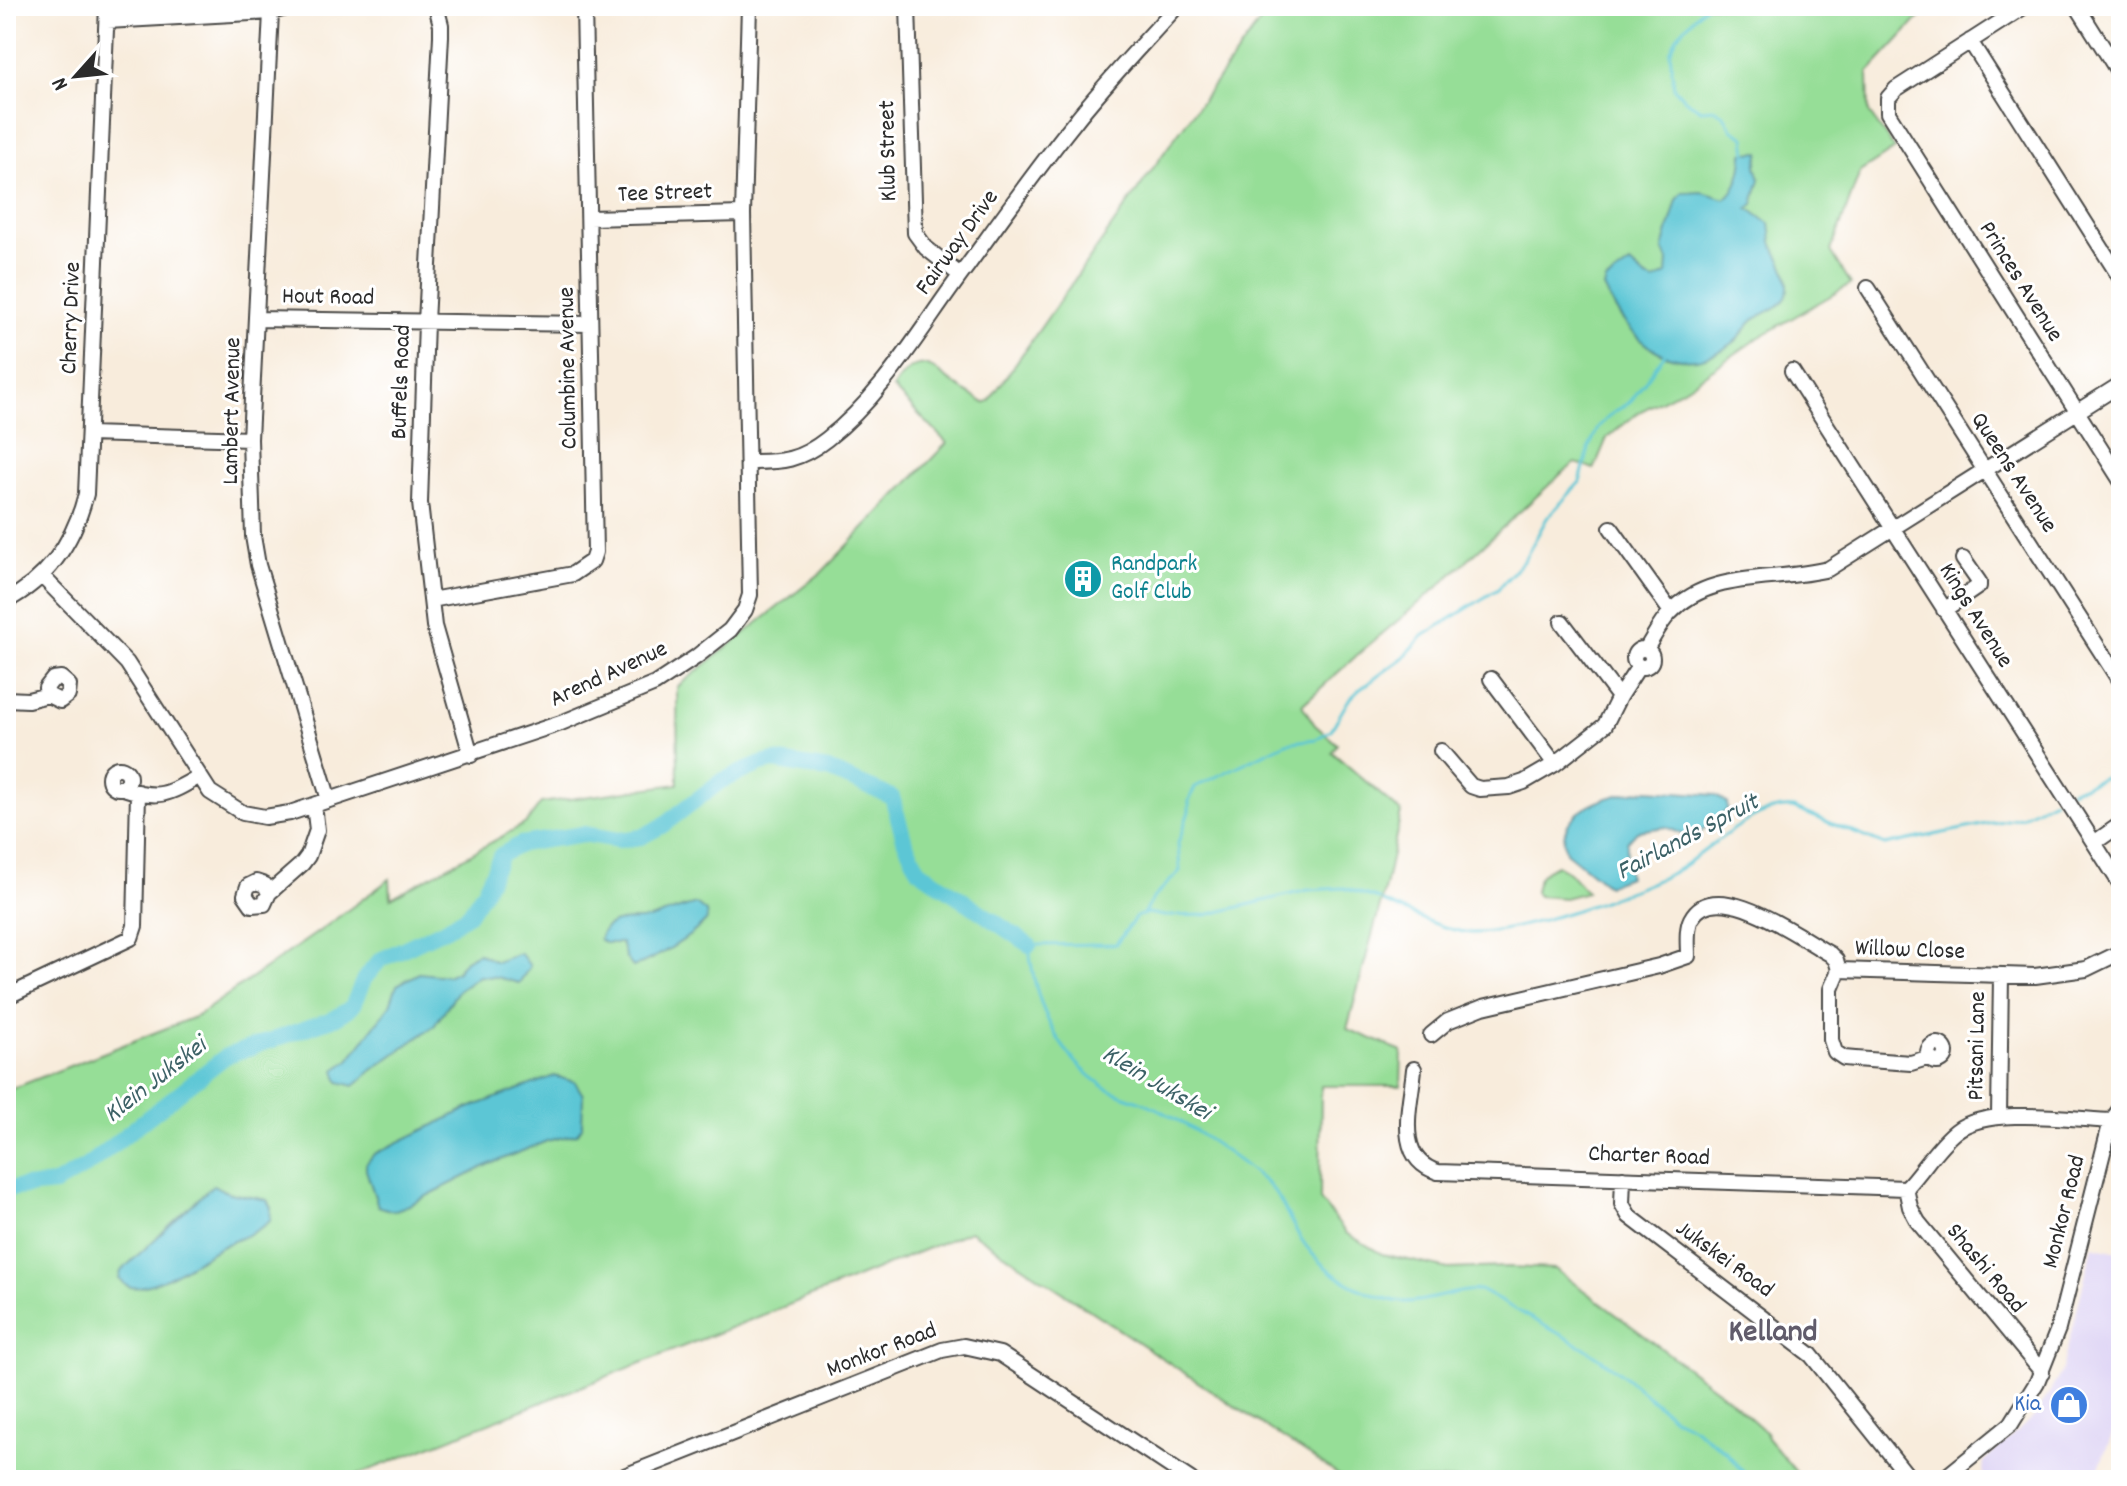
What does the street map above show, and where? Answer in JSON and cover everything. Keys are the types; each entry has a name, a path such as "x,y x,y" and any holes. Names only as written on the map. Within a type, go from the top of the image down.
{"street":[{"path":"107,14 271,12 294,6"},
{"name":"Buffels Road","path":"436,6 441,36 420,503 440,648 471,755"},
{"name":"Columbine Avenue","path":"431,600 573,574 592,561 595,542 584,6"},
{"name":"Arend Avenue","path":"42,576 127,663 198,777 217,798 253,816 281,815 561,723 655,684 730,630 745,610 750,595 743,214 749,6"},
{"name":"Klub Street","path":"908,6 915,233 926,248 960,275"},
{"name":"Fairway Drive","path":"748,462 789,461 813,449 842,427 916,341 960,275 1073,123 1177,6"},
{"path":"2025,6 1970,41 2121,279"},
{"path":"2077,6 2121,76"},
{"name":"Lambert Avenue","path":"271,12 250,439 254,551 329,800"},
{"name":"Cherry Drive","path":"6,601 42,576 59,557 81,516 86,494 107,14"},
{"name":"Princes Avenue","path":"1970,41 1896,89 1887,104 1892,123 2121,481"},
{"name":"Tee Street","path":"589,218 743,214"},
{"name":"Queens Avenue","path":"1868,288 2121,683"},
{"name":"Hout Road","path":"257,319 590,324"},
{"name":"Kings Avenue","path":"1792,371 2121,885"},
{"path":"1441,751 1464,780 1480,789 1509,787 1524,782 1555,764 1605,725 1639,666 1647,666 1652,661 1646,649 1671,612 1691,595 1714,585 1828,569 2121,384"},
{"path":"89,434 250,439"},
{"path":"1611,528 1671,612"},
{"path":"1944,610 1979,586 1963,559"},
{"path":"1562,622 1619,697"},
{"path":"1491,679 1555,764"},
{"path":"6,699 28,700 48,695"},
{"path":"6,997 131,938 135,926 130,790 167,795 198,777"},
{"path":"269,893 308,856 317,830 314,805"},
{"path":"2094,843 2121,824"},
{"name":"Willow Close","path":"1431,1035 1448,1021 1483,1007 1659,966 1688,956 1691,919 1710,906 1733,904 1764,915 1830,954 1839,970 2035,976 2095,966 2121,952"},
{"path":"1839,970 1831,989 1831,1040 1835,1052 1844,1058 1911,1063 1930,1057"},
{"name":"Pitsani Lane","path":"1999,1116 2001,976"},
{"name":"Charter Road","path":"1414,1069 1408,1139 1420,1165 1438,1172 1906,1188"},
{"name":"Monkor Road","path":"1942,1480 2011,1424 2042,1372 2058,1329 2111,1121 2121,1108"},
{"path":"1906,1188 1955,1131 1971,1122 1999,1116 2111,1121"},
{"name":"Jukskei Road","path":"1623,1178 1622,1204 1629,1216 1811,1355 1911,1480"},
{"name":"Shashi Road","path":"1906,1188 1910,1207 1918,1222 2042,1372"},
{"name":"Monkor Road","path":"1942,1480 1979,1462 2011,1436 2026,1419 2050,1377 2058,1346 2058,1329"},
{"name":"Monkor Road","path":"614,1480 942,1350 964,1346 1000,1354 1191,1480"}],"shaded area":[{"path":"2093,1246 2121,1253 2121,1412 2094,1480 1992,1480 1983,1476 1984,1461 2036,1415 2061,1373"}],"green space":[{"path":"1272,6 1930,6 1868,73 1869,113 1895,149 1860,172 1831,251 1851,284 1758,338 1687,387 1639,412 1607,438 1594,469 1576,463 1561,474 1302,705 1315,725 1337,744 1332,752 1401,812 1385,887 1347,1029 1402,1051 1401,1086 1321,1086 1320,1200 1346,1233 1382,1254 1448,1269 1555,1269 1728,1398 1766,1432 1767,1438 1803,1480 1346,1480 970,1231 344,1480 6,1480 6,1091 197,1016 390,879 391,898 526,823 541,803 678,784 677,687 822,572 947,443 893,388 903,375 920,365 935,370 984,403 989,401 1168,147"},
{"path":"1557,865 1569,872 1587,892 1564,898 1538,896 1535,892 1539,878"}],"water":[{"path":"1760,152 1756,166 1760,179 1753,204 1748,208 1770,224 1772,242 1788,279 1785,299 1754,320 1733,343 1712,355 1693,359 1674,358 1656,351 1626,325 1604,288 1606,281 1630,264 1654,281 1667,274 1668,261 1663,249 1677,200 1682,193 1703,192 1725,199 1739,178 1743,153"},
{"path":"1648,790 1715,795 1727,803 1728,809 1692,839 1666,827 1637,831 1627,842 1629,877 1607,885 1566,852 1564,837 1568,824 1577,814 1604,799"},
{"path":"696,904 706,912 707,920 672,947 633,967 621,943 605,943 599,939 608,926 615,923 646,920"},
{"path":"478,953 496,962 520,953 530,966 519,983 479,976 458,991 434,1026 354,1086 339,1082 335,1070 349,1060 390,1005 397,985 419,973 447,976"},
{"path":"554,1076 575,1082 583,1095 582,1127 577,1134 547,1141 490,1164 393,1211 378,1206 366,1170 366,1164 374,1154 469,1108"},
{"path":"213,1185 229,1193 267,1200 271,1208 270,1221 163,1280 137,1288 121,1281 121,1271"}],"waterway":[{"path":"1705,6 1678,35 1670,52 1674,88 1701,110 1714,109 1724,115 1732,129 1745,137 1747,154"},
{"path":"1143,914 1154,897 1180,871 1178,843 1195,787 1286,743 1316,739 1331,730 1348,701 1359,690 1404,657 1423,636 1498,589 1524,560 1547,518 1580,482 1589,448 1599,426 1631,401 1666,352"},
{"name":"Klein Jukskei","path":"6,1189 55,1184 85,1167 226,1056 335,1018 352,1007 364,979 380,960 469,914 501,855 521,844 583,834 619,840 641,837 662,826 721,781 761,764 774,761 828,770 892,797 905,842 919,870 1029,945"},
{"name":"Fairlands Spruit","path":"2070,791 2121,773"},
{"name":"Fairlands Spruit","path":"1383,902 1453,930 1482,932 1507,929 1571,912 1659,879 1690,862 1747,821 1778,809 1793,808 1885,845 2021,817 2054,800"},
{"name":"Klein Jukskei","path":"1379,899 1344,888 1308,890 1206,915 1164,916 1148,913 1136,917 1116,944 1029,945 1036,986 1050,1024 1071,1057 1086,1072 1109,1089 1184,1124 1252,1171 1277,1195 1299,1236 1314,1255 1341,1278 1377,1296 1403,1302 1480,1290 1585,1348 1622,1374 1672,1417 1693,1427 1726,1452 1750,1480"}],"place":[{"name":"Randpark Golf Club","path":"1083,579"},
{"name":"Kia","path":"2069,1405"}],"district":[{"name":"Kelland","path":"1773,1334"}]}
